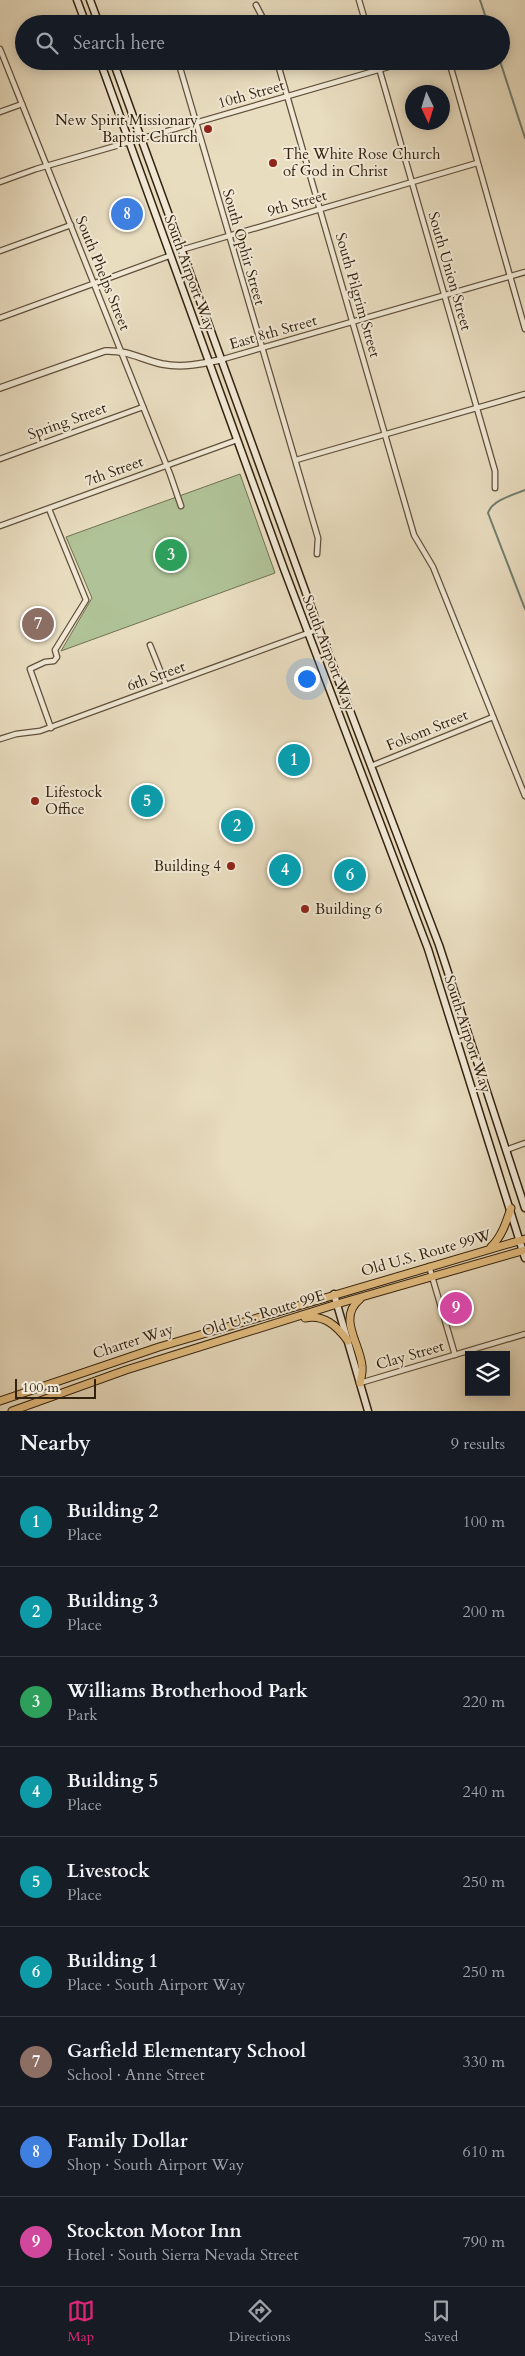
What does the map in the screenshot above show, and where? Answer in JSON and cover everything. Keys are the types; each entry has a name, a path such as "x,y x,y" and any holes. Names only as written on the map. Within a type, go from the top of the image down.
{"main road":[{"path":"77,0 83,15"},
{"path":"90,0 96,15"},
{"name":"South Airport Way","path":"103,70 308,633 428,949 523,1240 524,1253"},
{"name":"South Airport Way","path":"116,70 319,629 439,945 525,1208"},
{"path":"497,1164 506,1150"},
{"path":"490,1249 505,1228 511,1208"},
{"name":"Old U.S. Route 99W","path":"334,1294 523,1240"},
{"name":"Old U.S. Route 99E","path":"16,1410 171,1356 337,1304 432,1276 524,1253"},
{"path":"334,1294 368,1411"},
{"name":"Charter Way","path":"0,1401 159,1347 334,1294"},
{"path":"360,1382 362,1367 349,1319 352,1306 361,1297"},
{"path":"171,1356 178,1358 310,1317 322,1319 332,1324 348,1340"}],"street":[{"path":"359,0 363,15"},
{"path":"256,5 261,15"},
{"name":"South Phelps Street","path":"0,49 181,506"},
{"name":"South Ophir Street","path":"180,70 228,236 296,460 318,538 317,554"},
{"name":"South Pilgrim Street","path":"280,70 414,535 433,567 493,716"},
{"name":"10th Street","path":"0,182 47,166 379,70"},
{"name":"South Union Street","path":"379,70 495,471 495,488"},
{"path":"451,70 525,329"},
{"path":"0,112 22,104"},
{"name":"9th Street","path":"181,250 477,163"},
{"path":"0,251 71,225"},
{"path":"0,318 170,256"},
{"name":"East 8th Street","path":"0,388 99,352 120,350 169,365 189,366 220,360 525,272"},
{"path":"296,460 525,394"},
{"name":"Spring Street","path":"0,459 143,407"},
{"name":"7th Street","path":"0,526 238,440"},
{"path":"49,508 86,600 55,650 57,656 54,661 45,662 30,669 51,728"},
{"name":"6th Street","path":"0,739 16,734 40,732 319,629"},
{"path":"150,645 166,685"},
{"path":"493,716 525,796"},
{"name":"Folsom Street","path":"371,766 493,716"},
{"path":"506,1150 525,1143"},
{"path":"429,1266 454,1356"},
{"name":"Clay Street","path":"360,1382 525,1334"},
{"path":"13,1396 16,1410"}],"green space":[{"path":"240,474 275,573 61,651 92,598 66,537"}],"waterway":[{"path":"480,0 485,15"},
{"path":"503,70 525,138"},
{"path":"525,490 498,501 490,508 488,513 525,609"}],"place":[{"name":"New Spirit Missionary Baptist Church","path":"208,129"},
{"name":"The White Rose Church of God in Christ","path":"273,163"},
{"name":"Family Dollar","path":"127,214"},
{"name":"Williams Brotherhood Park","path":"171,555"},
{"name":"Garfield Elementary School","path":"38,624"},
{"name":"Building 2","path":"294,760"},
{"name":"Lifestock Office","path":"35,801"},
{"name":"Livestock","path":"147,801"},
{"name":"Building 3","path":"237,826"},
{"name":"Building 4","path":"231,866"},
{"name":"Building 5","path":"285,870"},
{"name":"Building 1","path":"350,875"},
{"name":"Building 6","path":"305,909"},
{"name":"Stockton Motor Inn","path":"456,1308"}]}
